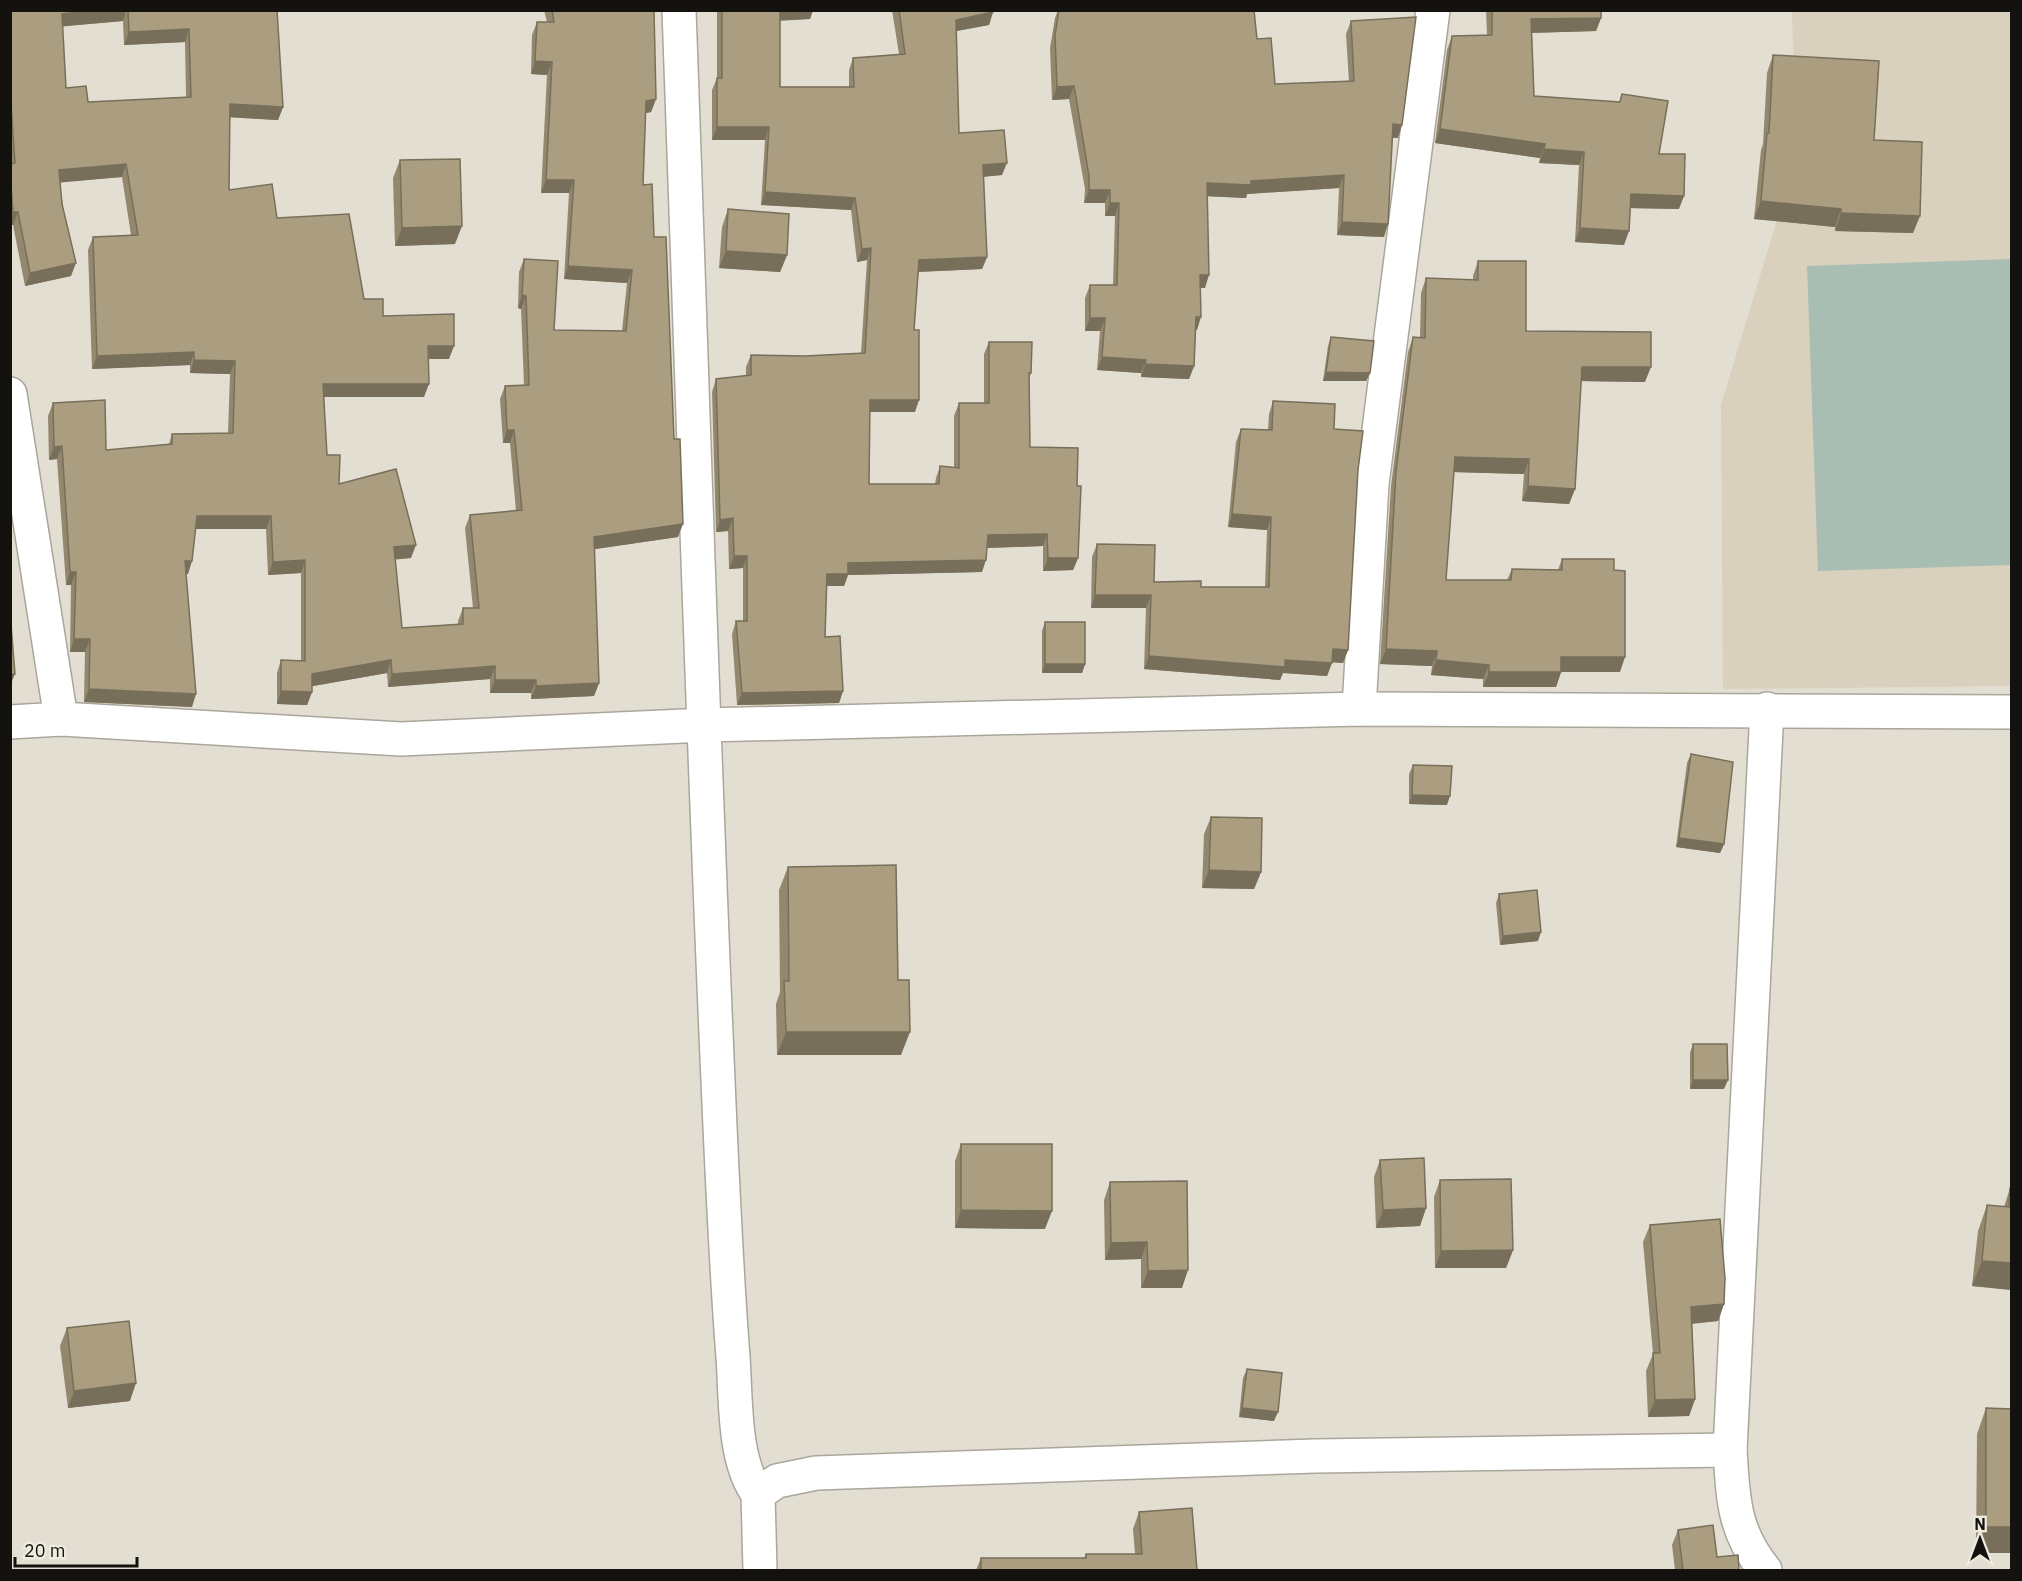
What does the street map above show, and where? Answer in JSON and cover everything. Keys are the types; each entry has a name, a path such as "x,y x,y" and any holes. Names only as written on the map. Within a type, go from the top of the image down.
{"street":[{"path":"679,10 715,1031 727,1283 738,1422 744,1466 749,1482 758,1494 760,1570"},
{"path":"1359,709 1372,484 1433,10"},
{"path":"10,394 61,719"},
{"path":"10,722 61,719 401,740 706,725 1359,709 1767,709 2012,712"},
{"path":"1765,1570 1754,1557 1734,1513 1730,1450 1767,709"},
{"path":"758,1494 777,1481 816,1473 1191,1459 1730,1450"}],"shaded area":[{"path":"1792,11 2011,11 2011,686 1723,689 1721,405 1796,157"}],"green space":[{"path":"2011,259 2011,565 1818,571 1807,266"}],"building":[{"path":"10,10 96,10 62,14 66,88 86,86 88,102 191,97 189,29 129,32 128,10 277,10 283,107 230,104 229,190 272,184 277,218 349,214 364,299 383,299 383,316 454,314 454,346 428,346 429,384 323,384 327,455 340,455 339,484 396,469 416,545 394,547 402,628 463,624 463,608 479,608 470,515 522,510 514,430 507,430 505,386 529,385 526,296 522,295 524,259 558,261 554,330 626,331 632,270 568,266 574,180 546,180 552,62 535,61 537,22 554,22 552,10 654,10 656,99 646,101 643,185 652,184 654,237 666,237 674,439 680,439 683,524 594,537 599,683 536,686 536,680 495,680 495,666 392,674 391,660 312,674 312,692 281,691 281,660 305,661 305,560 273,562 271,516 197,516 192,561 185,561 196,694 89,689 90,639 74,639 76,572 70,572 62,446 54,447 53,403 105,400 106,450 172,444 172,434 233,433 235,361 194,360 194,352 97,356 93,237 138,235 126,164 59,170 62,204 76,263 30,273 18,212 13,212 10,164 15,163 10,89"},
{"path":"722,10 780,10 780,87 854,87 853,58 905,54 899,10 993,10 993,12 956,20 959,133 1004,130 1007,163 983,165 987,257 919,260 914,330 919,330 919,400 870,400 869,484 939,484 940,466 959,468 959,403 989,403 989,342 1032,342 1031,373 1029,373 1030,447 1078,448 1077,486 1081,486 1078,558 1048,558 1047,534 988,535 986,560 848,563 848,574 827,574 825,637 840,636 843,691 742,693 736,621 747,621 747,556 734,556 733,518 720,520 716,379 751,375 751,355 805,356 865,353 871,248 862,249 855,198 765,192 769,127 717,127 717,78 722,78"},
{"path":"1059,10 1254,10 1257,39 1271,38 1275,84 1354,81 1351,21 1416,17 1402,125 1393,124 1388,224 1342,222 1344,175 1251,181 1251,185 1207,183 1209,275 1200,275 1201,317 1196,317 1194,366 1145,364 1146,360 1102,357 1105,318 1090,318 1090,285 1117,285 1119,203 1110,203 1110,190 1089,190 1089,176 1074,86 1057,87 1055,35"},
{"path":"1492,10 1601,10 1601,18 1531,19 1534,96 1620,102 1622,94 1668,101 1659,154 1685,154 1684,196 1631,194 1629,231 1580,228 1584,152 1544,149 1545,144 1440,129 1452,36 1492,35"},
{"path":"1773,55 1879,61 1874,140 1922,142 1920,216 1841,213 1841,209 1761,201 1767,133 1769,133"},
{"path":"460,159 462,226 402,228 400,160"},
{"path":"728,209 789,214 787,255 726,251"},
{"path":"1478,261 1526,261 1526,331 1651,332 1651,367 1582,367 1575,489 1528,486 1529,459 1455,457 1446,580 1511,580 1512,569 1562,570 1562,559 1614,559 1614,570 1625,571 1625,657 1561,657 1561,672 1489,672 1489,665 1436,660 1437,651 1386,649 1396,471 1413,337 1425,338 1426,278 1478,280"},
{"path":"1331,337 1374,341 1370,373 1326,372"},
{"path":"1273,401 1335,404 1334,429 1363,431 1358,470 1348,650 1333,649 1332,663 1285,660 1285,667 1149,656 1151,595 1095,595 1097,544 1155,545 1154,582 1201,581 1201,587 1269,587 1271,517 1232,514 1241,429 1272,430"},
{"path":"10,612 15,674 10,674"},
{"path":"1045,622 1085,622 1085,664 1045,664"},
{"path":"1691,754 1733,762 1724,844 1679,838"},
{"path":"1413,765 1452,766 1450,796 1412,795"},
{"path":"1211,817 1262,818 1261,872 1209,870"},
{"path":"896,865 898,980 909,980 910,1032 786,1032 784,981 789,981 788,867"},
{"path":"1537,890 1541,932 1503,936 1499,894"},
{"path":"1693,1044 1727,1044 1728,1080 1693,1080"},
{"path":"961,1144 1052,1144 1052,1211 961,1210"},
{"path":"1424,1158 1426,1208 1383,1210 1380,1160"},
{"path":"1511,1179 1513,1250 1441,1251 1440,1180"},
{"path":"1187,1181 1188,1270 1148,1271 1147,1242 1111,1243 1110,1182"},
{"path":"2010,1188 2012,1188 2012,1263 1982,1261 1987,1205 2009,1207"},
{"path":"1720,1219 1725,1278 1724,1304 1691,1307 1695,1399 1655,1400 1653,1353 1660,1353 1650,1225"},
{"path":"129,1321 136,1383 74,1391 67,1328"},
{"path":"1247,1369 1282,1373 1278,1412 1242,1408"},
{"path":"1986,1408 2012,1409 2012,1527 1986,1527"},
{"path":"1192,1508 1197,1570 981,1570 981,1558 1086,1558 1086,1554 1142,1554 1139,1512"},
{"path":"1713,1525 1717,1557 1738,1555 1739,1570 1683,1570 1678,1530"}]}
